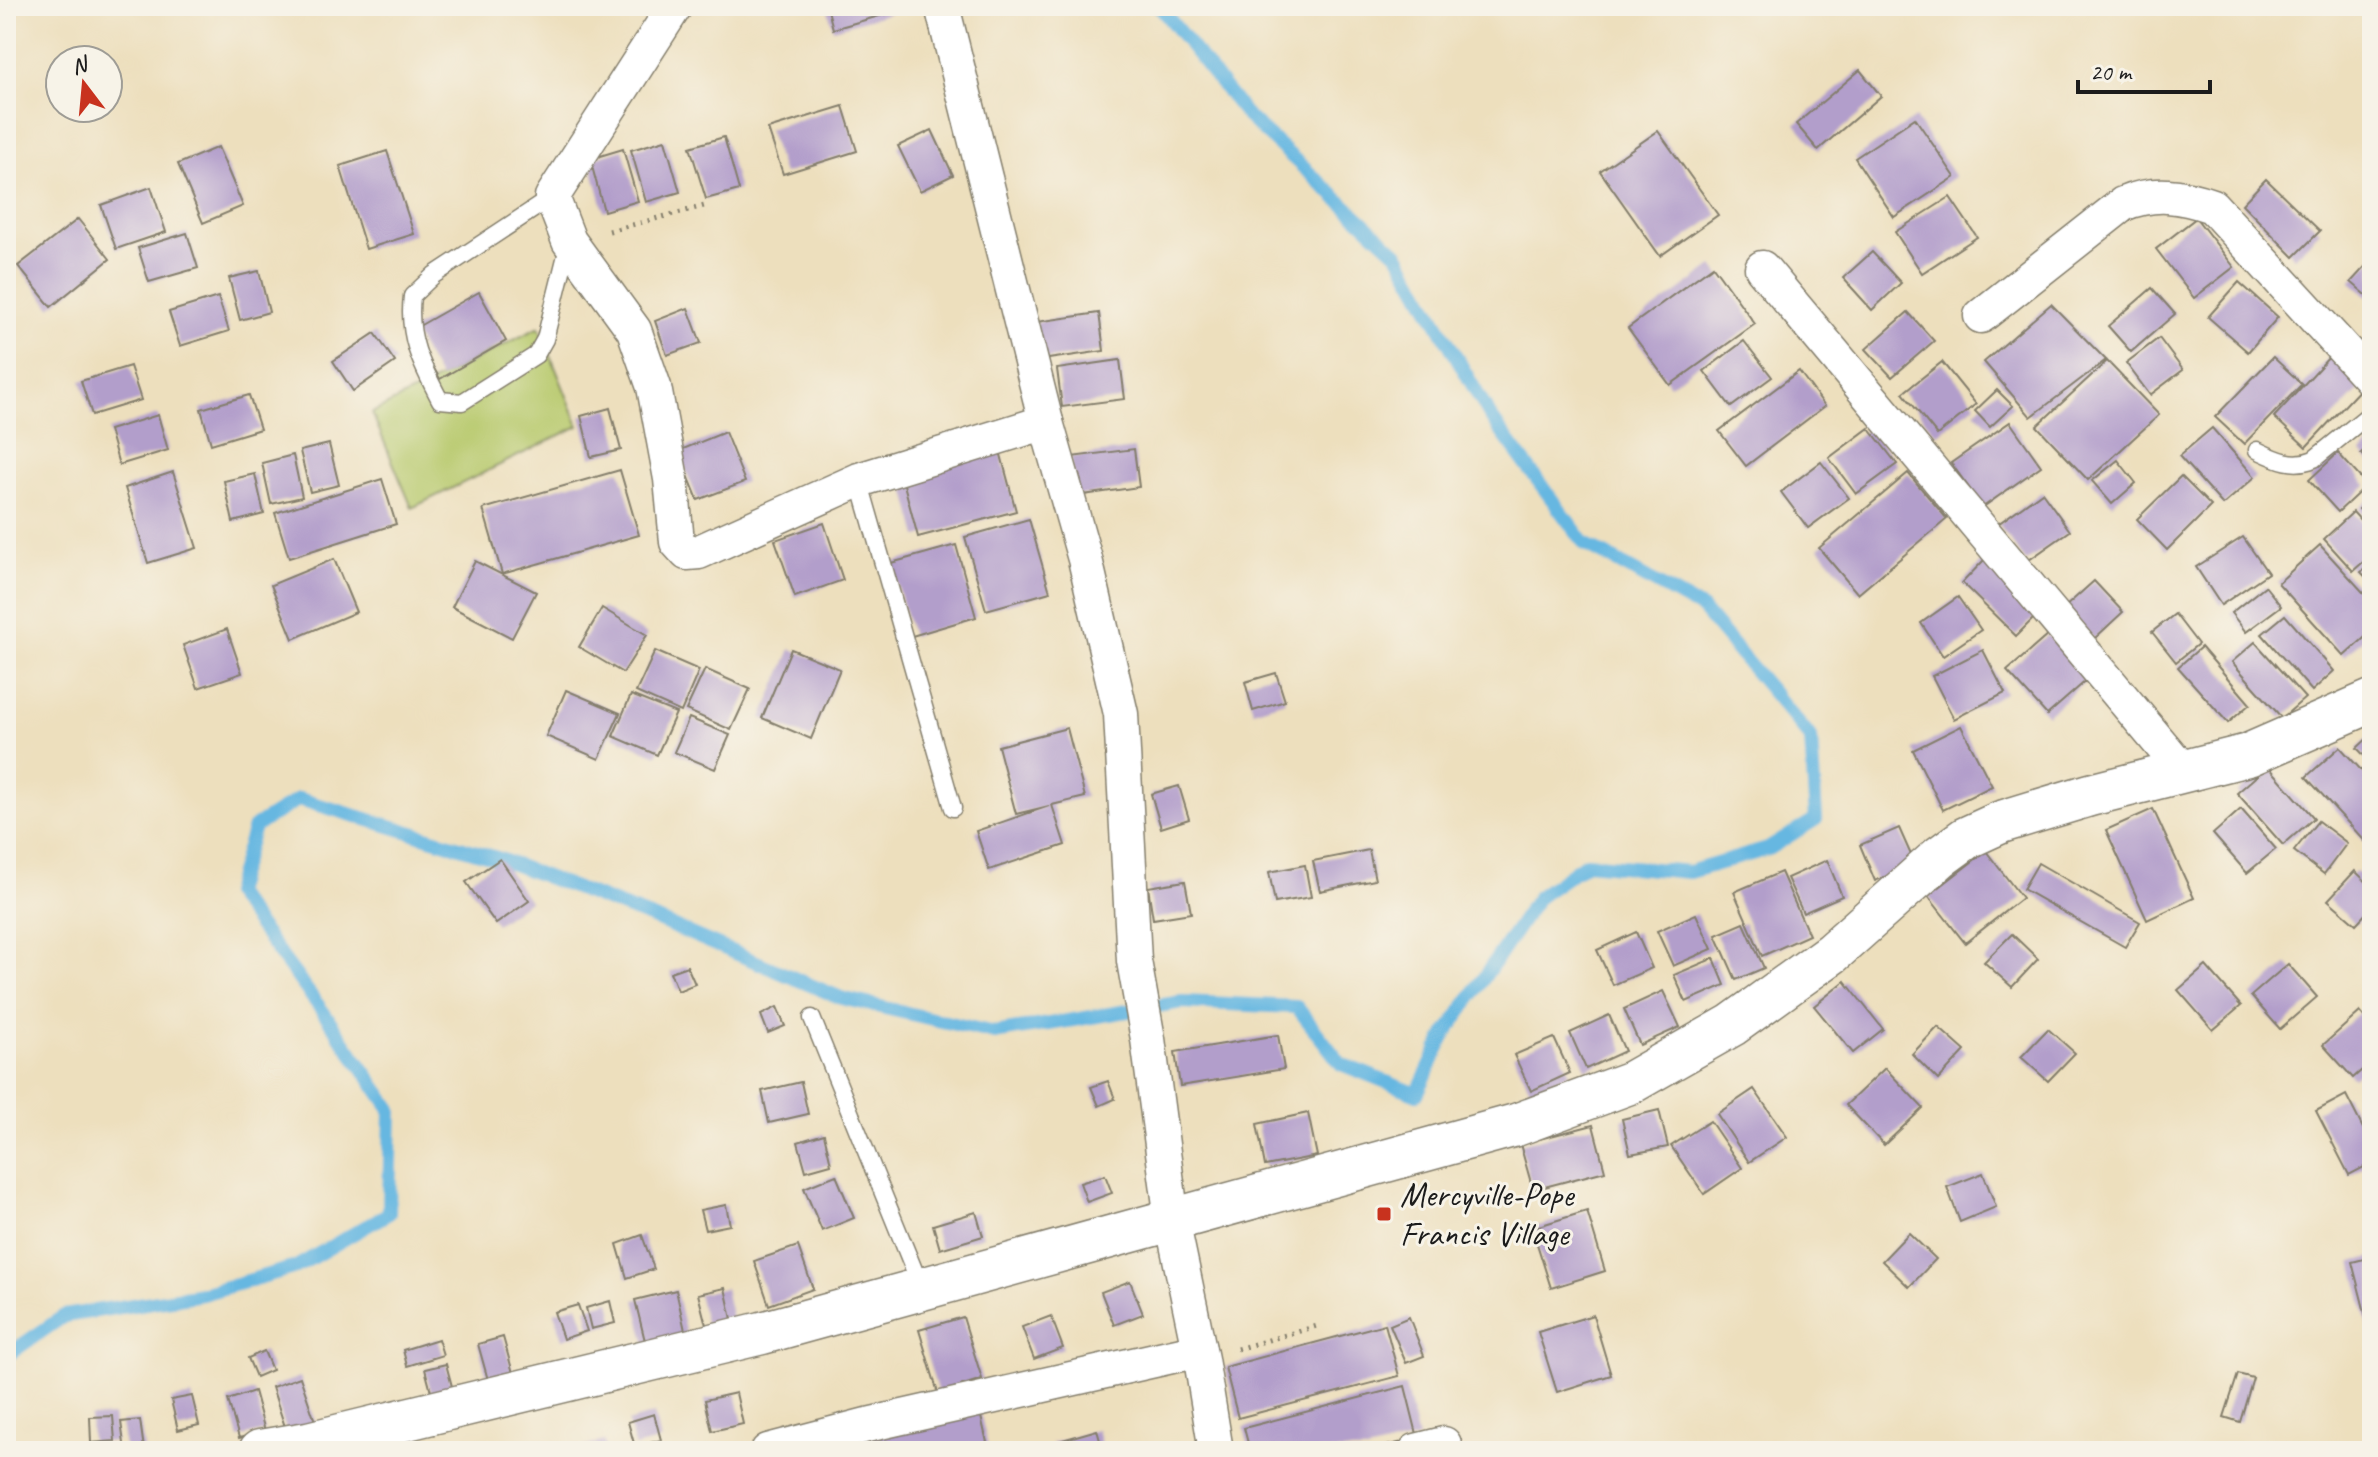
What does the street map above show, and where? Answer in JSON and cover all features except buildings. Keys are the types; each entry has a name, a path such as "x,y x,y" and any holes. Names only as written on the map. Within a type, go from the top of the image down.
{"street":[{"path":"675,6 552,197 569,241 634,330 646,362 654,387 671,479 677,542 687,553 699,552 859,480 1046,422"},
{"path":"942,6 1046,422 1085,559 1121,714 1134,961 1148,1039 1172,1220 1216,1451"},
{"path":"1981,316 2123,204 2142,196 2187,197 2212,206 2372,380"},
{"path":"1762,268 2185,773"},
{"path":"260,1451 308,1443 762,1333 1516,1125 1632,1082 1732,1025 1832,953 1940,857 1966,838 2001,822 2090,795 2248,755 2372,701"},
{"path":"768,1451 867,1425 1200,1355"}],"lane":[{"path":"552,197 434,275 412,296 409,320 419,359 440,400 462,402 536,355 545,339 569,241"},
{"path":"2257,450 2295,464 2305,463 2372,412"},
{"path":"859,480 953,808"},
{"path":"812,1018 922,1289"}],"path":[{"path":"569,241 704,206"},
{"path":"1200,1355 1317,1326"}],"green space":[{"path":"539,327 579,426 412,508 372,413"}],"waterway":[{"path":"6,1356 64,1316 202,1294 296,1267 389,1213 391,1109 234,893 254,827 299,799 500,859 660,921 841,998 994,1033 1182,1002 1297,1007 1341,1064 1417,1094 1444,1037 1538,897 1586,863 1689,872 1768,849 1816,819 1811,738 1702,609 1585,544 1490,416 1398,254 1246,115 1159,6"}],"place":[{"name":"Mercyville-Pope Francis Village","path":"1384,1214"}]}
